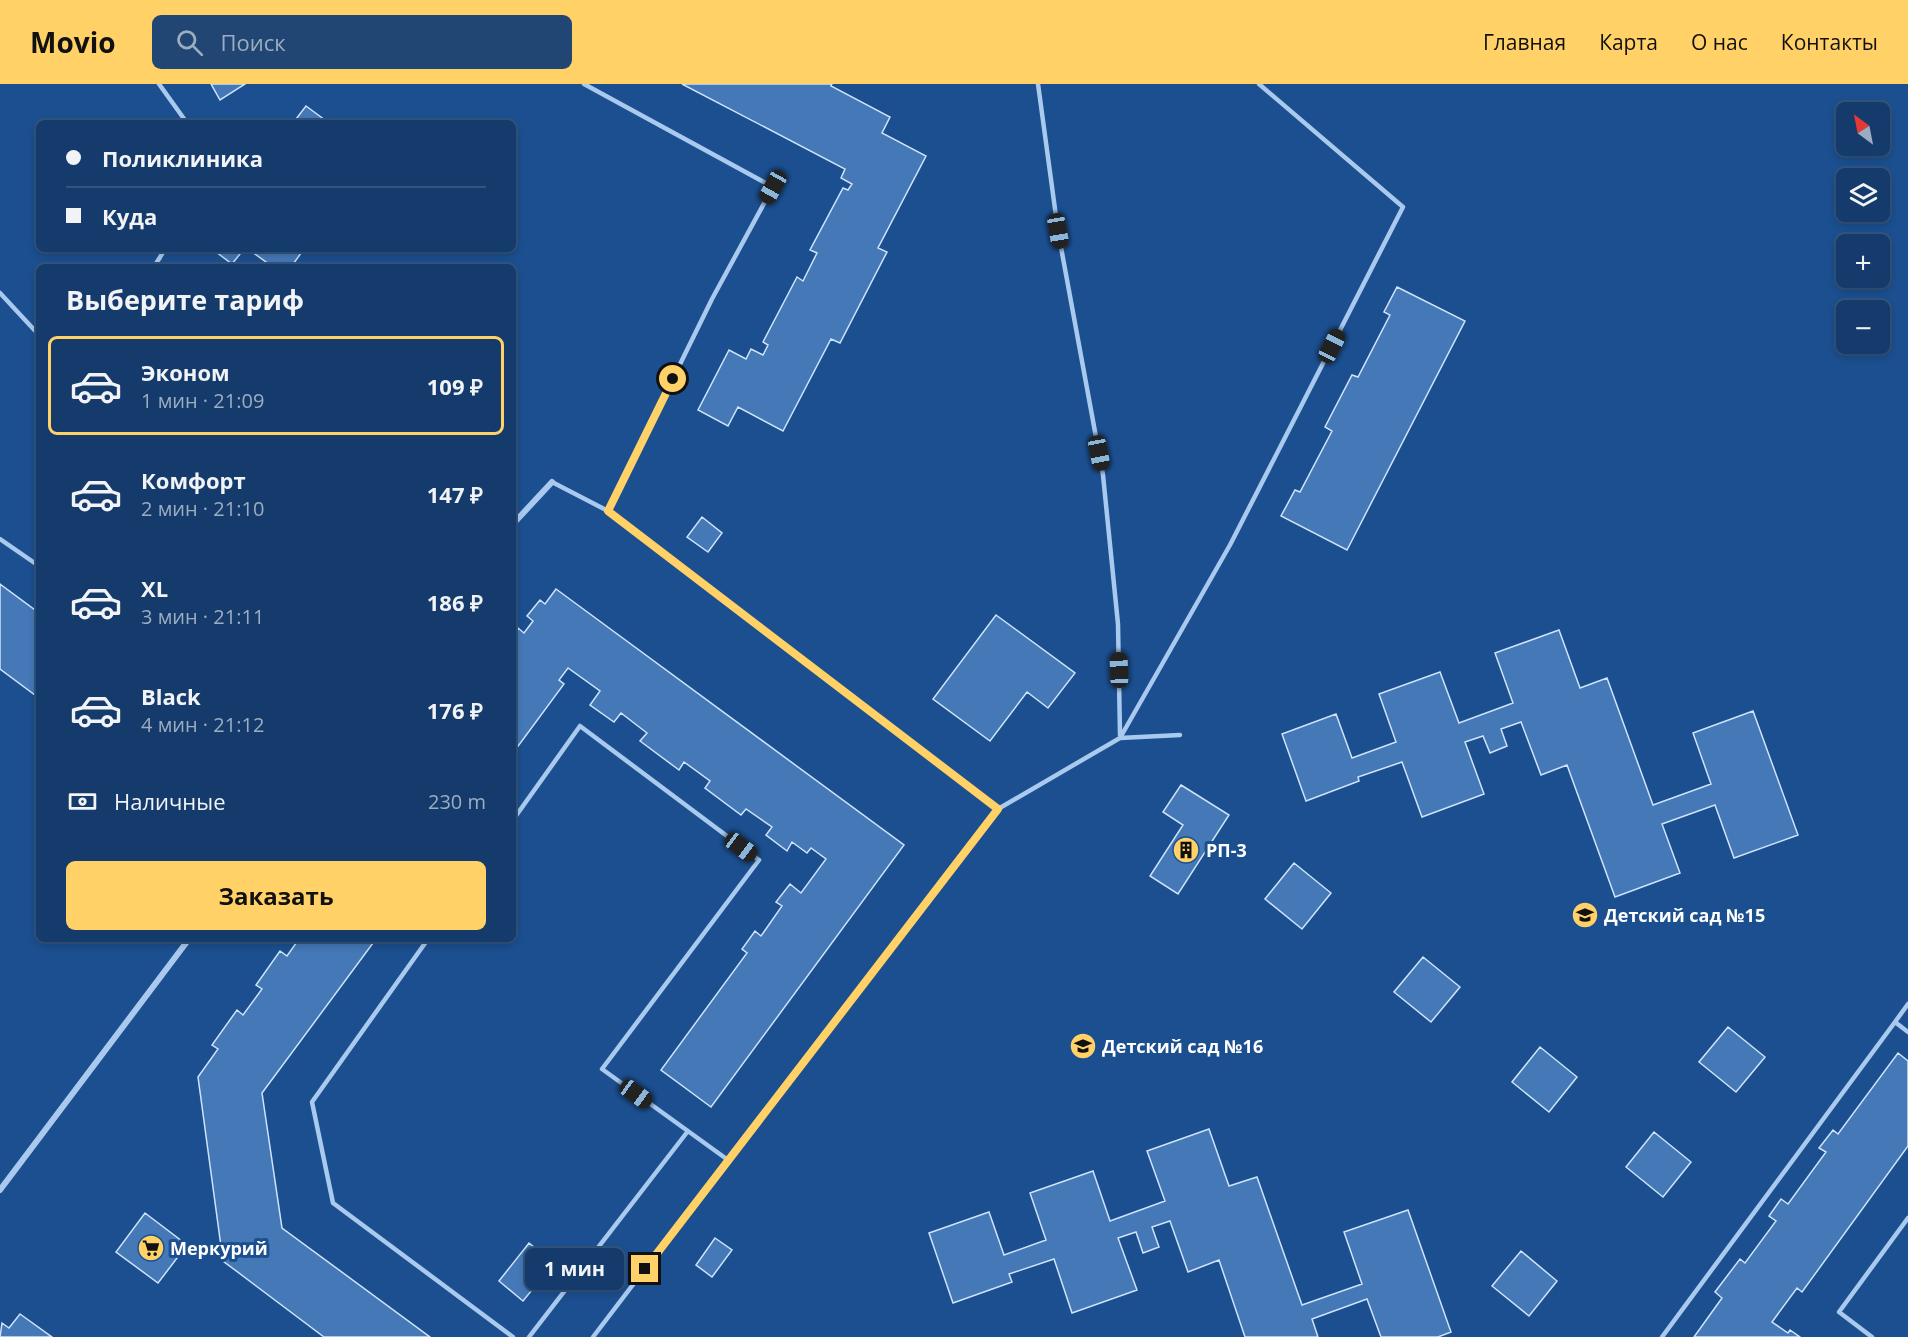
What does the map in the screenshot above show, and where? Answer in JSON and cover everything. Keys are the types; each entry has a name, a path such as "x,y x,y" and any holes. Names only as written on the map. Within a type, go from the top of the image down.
{"street":[{"path":"516,521 552,482"},
{"path":"0,1190 187,942"}],"lane":[{"path":"159,84 185,120"},
{"path":"584,84 773,187 712,299 608,511"},
{"path":"1038,84 1058,231 1104,475 1118,624 1120,738"},
{"path":"1120,738 1230,545 1404,207 1259,84"},
{"path":"0,293 36,332"},
{"path":"552,482 608,511 998,809"},
{"path":"0,539 36,564"},
{"path":"516,816 580,726 759,860 602,1069 728,1160"},
{"path":"593,1337 998,809 1120,738 1180,735"},
{"path":"426,942 312,1102 333,1203 513,1337"},
{"path":"1662,1337 1908,1004"},
{"path":"1895,1023 1908,1032"},
{"path":"529,1337 688,1131"},
{"path":"1872,1337 1839,1312 1908,1218"}],"building":[{"path":"211,84 245,84 220,100"},
{"path":"682,84 832,84 831,86 890,117 882,133 926,156 878,248 887,252 840,343 831,339 783,431 738,407 728,426 698,410 729,350 746,359 751,349 763,355 768,345 763,342 797,277 803,281 817,253 810,250 843,188 848,190 852,184 841,178 845,169"},
{"path":"306,106 325,120 295,120"},
{"path":"216,252 242,252 232,264"},
{"path":"252,252 302,252 293,264 269,264"},
{"path":"1397,287 1465,321 1347,550 1281,516 1295,490 1300,492 1332,431 1325,427 1352,375 1358,377 1390,315 1384,312"},
{"path":"702,517 722,533 708,552 687,537"},
{"path":"0,584 36,611 36,696 0,669"},
{"path":"556,589 904,845 711,1107 661,1070 747,953 742,949 755,931 761,936 782,906 776,902 790,884 801,893 826,859 811,848 807,853 792,842 787,851 766,835 772,827 746,809 741,815 705,788 710,781 684,762 679,770 640,741 647,733 621,713 614,722 590,705 600,691 568,668 559,680 564,684 516,749 516,631 518,628 524,633 533,621 527,616 540,600 545,604"},
{"path":"996,615 1075,673 1048,708 1027,692 990,741 933,699"},
{"path":"1559,630 1580,688 1607,678 1653,805 1711,784 1693,733 1753,711 1798,835 1734,858 1715,805 1662,824 1680,873 1615,897 1567,765 1541,775 1521,722 1501,729 1507,746 1490,753 1483,736 1465,742 1484,794 1422,817 1402,762 1358,777 1359,781 1306,801 1282,734 1336,714 1352,758 1396,742 1379,694 1440,672 1459,723 1513,703 1495,653"},
{"name":"РП-3","path":"1181,785 1229,815 1178,894 1150,876 1183,825 1163,812"},
{"path":"1294,863 1331,893 1302,929 1265,899"},
{"path":"297,942 374,942 262,1093 282,1228 430,1337 324,1337 223,1261 198,1077 218,1049 212,1045 237,1010 243,1015 262,989 256,985 280,951 287,956"},
{"path":"1423,957 1460,987 1431,1022 1394,992"},
{"path":"1728,1027 1765,1057 1736,1092 1699,1062"},
{"path":"1540,1047 1577,1077 1549,1112 1512,1082"},
{"path":"1898,1053 1908,1061 1908,1146 1802,1292 1797,1288 1772,1322 1788,1333 1790,1330 1800,1337 1694,1337 1722,1298 1715,1292 1740,1259 1745,1263 1776,1221 1769,1216 1781,1199 1788,1204 1826,1152 1819,1148 1833,1130 1838,1134"},
{"path":"1209,1129 1229,1186 1257,1177 1302,1305 1362,1284 1344,1232 1408,1210 1451,1332 1438,1337 1381,1337 1367,1299 1312,1319 1318,1337 1245,1337 1219,1260 1188,1272 1170,1221 1152,1227 1159,1247 1143,1253 1136,1232 1118,1238 1137,1290 1072,1313 1054,1259 1009,1274 1012,1282 953,1303 929,1233 989,1212 1004,1255 1046,1240 1030,1193 1093,1171 1110,1221 1165,1201 1147,1151"},
{"path":"1654,1132 1691,1162 1663,1197 1626,1167"},
{"name":"Меркурий","path":"145,1213 187,1245 158,1283 116,1252"},
{"path":"715,1238 732,1250 712,1277 696,1265"},
{"path":"529,1243 554,1263 523,1301 499,1281"},
{"path":"1521,1251 1557,1281 1529,1316 1492,1286"},
{"path":"20,1314 52,1337 0,1337 2,1323 9,1328"}],"place":[{"name":"РП-3","path":"1186,850"},
{"name":"Детский сад №15","path":"1585,915"},
{"name":"Детский сад №16","path":"1083,1046"},
{"name":"Меркурий","path":"151,1248"}],"route":[{"path":"645,1269 998,809 608,511 673,379"}]}
